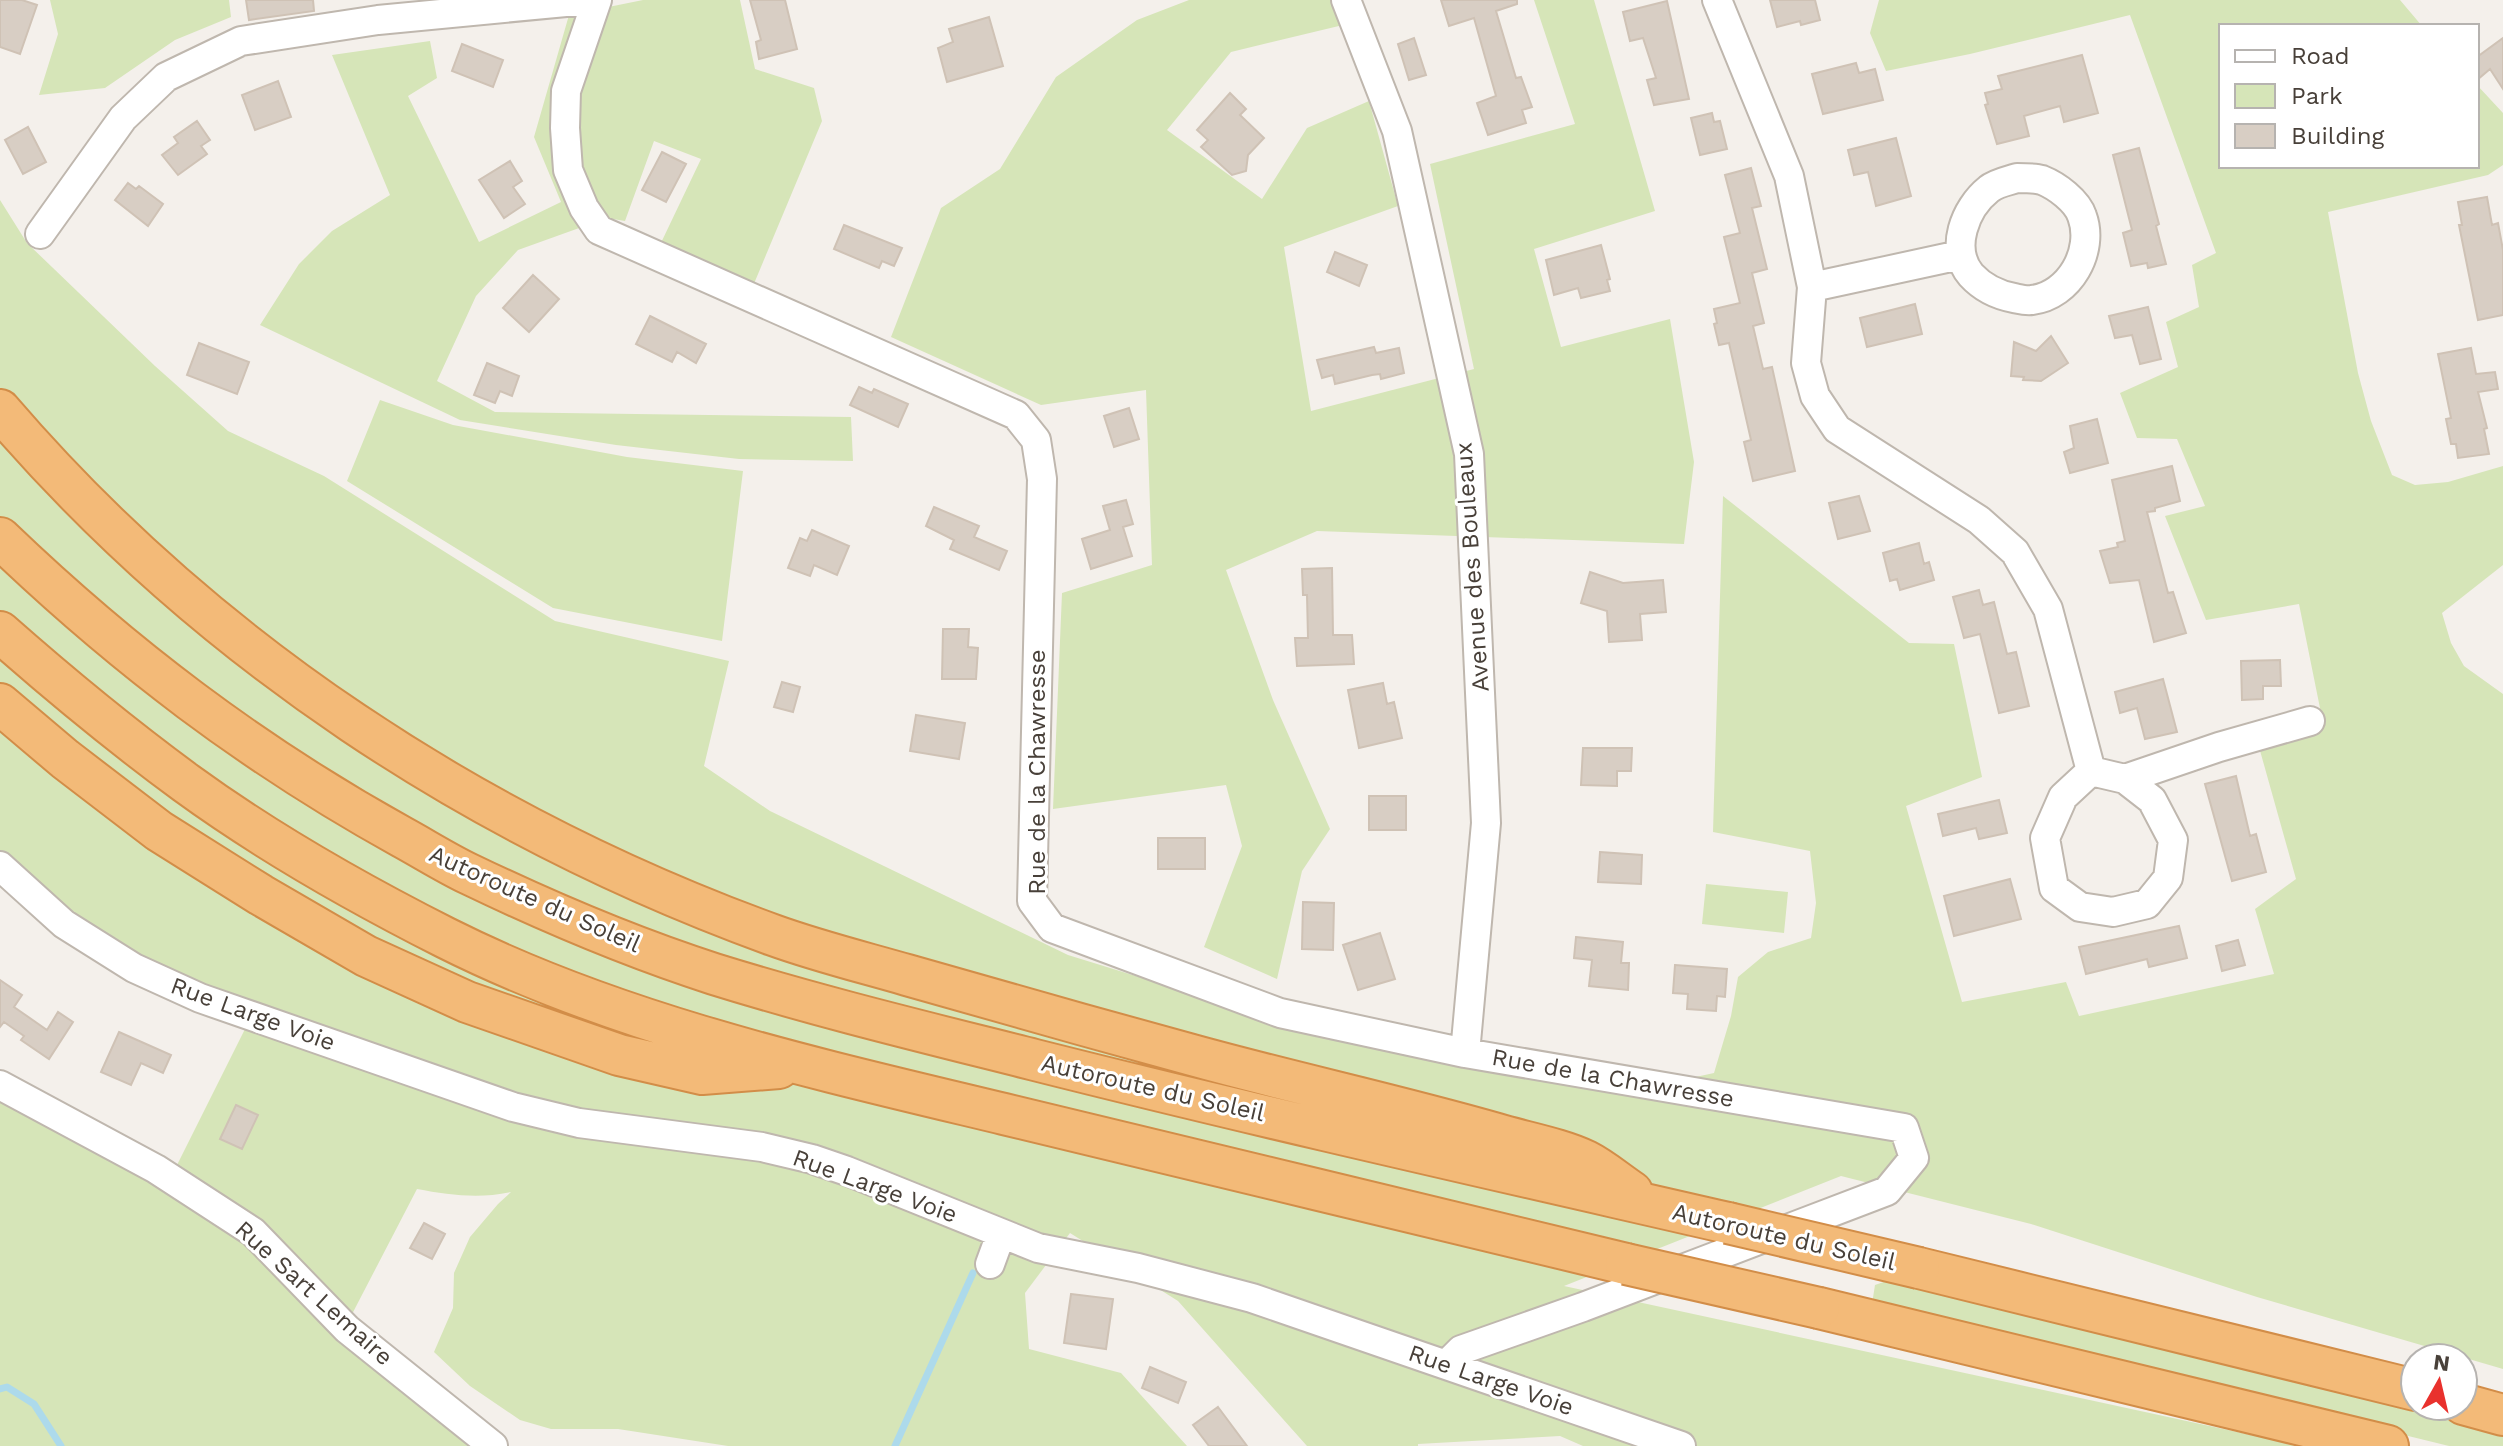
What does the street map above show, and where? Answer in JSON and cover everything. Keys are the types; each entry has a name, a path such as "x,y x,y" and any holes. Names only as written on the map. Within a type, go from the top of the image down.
{"highway":[{"path":"0,410 91,508 176,589 274,669 396,752 487,806 585,856 670,895 778,937 1178,1051 1474,1128 1583,1160 1653,1206"},
{"name":"Autoroute du Soleil","path":"0,538 66,601 171,688 262,753 362,815 466,872 590,929 712,973 849,1012 1089,1073 1919,1268 2399,1386"},
{"path":"0,632 68,691 188,785 362,893 449,939 551,984 666,1025 807,1066 2388,1446"},
{"path":"0,704 65,759 159,831 366,956 452,995 619,1055 702,1074 807,1066"},
{"path":"2479,1408 2503,1415"}],"street":[{"path":"40,234 123,118 166,77 241,41 378,20 587,0"},
{"name":"Rue de la Chawresse","path":"597,0 566,91 565,128 568,170 584,208 599,230 1016,415 1036,440 1042,479 1032,901 1052,928 1280,1013 1465,1053 1904,1128 1914,1158 1887,1191 1461,1350 1447,1364"},
{"name":"Avenue des Bouleaux","path":"1346,0 1397,131 1469,454 1486,823 1465,1053"},
{"path":"1717,0 1789,176 1812,287 1806,363 1815,396 1837,429 1979,520 2015,552 2048,609 2091,771"},
{"path":"2017,178 2041,180 2067,195 2082,215 2085,234 2080,261 2067,283 2049,295 2031,300 2003,296 1979,284 1960,255 1971,206 1992,186 2004,182 2017,178"},
{"path":"1812,287 1960,255"},
{"path":"2125,779 2219,747 2310,721"},
{"path":"2091,771 2125,779 2152,800 2173,840 2168,878 2147,904 2113,912 2080,907 2054,888 2045,838 2063,797 2091,771"},
{"name":"Rue Large Voie","path":"0,866 64,924 134,968 200,998 513,1107 579,1123 762,1147 812,1159 1038,1248 1138,1268 1252,1298 1681,1446"},
{"name":"Rue Sart Lemaire","path":"0,1085 156,1169 253,1232 347,1329 493,1446"},
{"path":"990,1264 1001,1234"}],"green space":[{"path":"50,0 229,0 231,17 175,40 105,88 39,95 58,34"},
{"path":"643,0 740,0 755,69 814,88 822,121 753,286 659,247 701,159 654,141 625,221 607,218 518,250 476,296 437,381 495,412 851,417 853,461 739,459 616,445 460,420 260,325 299,264 332,231 390,195 332,55 430,41 437,78 408,96 479,242 561,202 534,137 569,15"},
{"path":"1189,0 1333,0 1343,25 1231,52 1167,130 1262,199 1307,128 1369,101 1398,206 1284,247 1311,411 1474,369 1430,164 1575,124 1534,0 1594,0 1655,211 1534,249 1561,347 1670,319 1694,462 1684,544 1317,531 1226,570 1273,700 1330,829 1302,871 1277,979 1204,947 1242,846 1226,785 1053,809 1062,593 1152,565 1146,390 1041,405 891,337 941,208 1000,169 1056,77 1137,20"},
{"path":"1879,0 2400,0 2420,24 2219,24 2219,168 2479,168 2479,87 2503,113 2503,165 2488,175 2328,212 2358,373 2371,421 2392,475 2415,485 2448,482 2503,466 2503,565 2442,613 2451,643 2464,666 2503,694 2503,1369 2479,1362 2479,1342 2411,1342 2257,1297 2031,1224 1841,1176 1564,1286 2302,1446 1583,1446 1560,1436 1418,1446 1307,1446 1178,1301 1070,1233 1025,1293 1029,1349 1121,1373 1187,1446 728,1446 618,1429 551,1429 520,1420 470,1386 434,1352 453,1308 454,1273 470,1237 511,1192 464,1195 417,1189 350,1318 173,1173 248,1023 565,1111 196,985 102,939 0,853 0,200 27,243 228,431 324,476 555,621 729,661 704,766 770,811 1068,955 1288,1023 1617,1094 1714,1073 1731,1016 1738,977 1768,952 1811,938 1816,903 1810,851 1713,832 1723,496 1909,643 1954,644 1982,777 1906,806 1962,1002 2066,982 2079,1016 2274,974 2255,909 2296,879 2259,747 2322,718 2299,604 2206,620 2165,516 2205,506 2177,439 2137,438 2120,393 2178,367 2166,322 2199,307 2192,265 2216,253 2130,15 1886,71 1870,33"},
{"path":"380,400 453,425 627,457 743,471 722,641 553,608 347,481"},
{"path":"1706,884 1788,892 1784,933 1702,924"},
{"path":"0,1092 252,1235 483,1446 0,1446"},
{"path":"1895,1278 2399,1401 2399,1422 2477,1422 2503,1429 2503,1446 2449,1446 1872,1304 1875,1285"}],"building":[{"path":"0,0 22,0 37,5 20,54 0,47"},
{"path":"246,0 313,0 314,11 249,20"},
{"path":"750,0 785,0 797,49 759,59 756,42 761,40"},
{"path":"1441,0 1517,0 1517,4 1496,11 1516,78 1521,77 1532,107 1522,110 1526,123 1488,135 1477,103 1496,96 1474,18 1449,26"},
{"path":"1770,0 1815,0 1820,20 1777,27"},
{"path":"1667,1 1689,99 1654,105 1647,80 1656,78 1643,38 1630,41 1623,12"},
{"path":"989,17 1003,66 947,82 938,48 953,42 949,29"},
{"path":"1414,38 1426,75 1409,80 1398,44"},
{"path":"2503,38 2503,89 2490,69 2479,78 2479,56"},
{"path":"462,44 503,60 493,87 452,71"},
{"path":"2082,55 2098,113 2064,122 2060,106 2024,116 2029,136 1997,144 1985,105 1988,104 1985,93 2002,89 1998,76"},
{"path":"1856,63 1859,73 1875,69 1883,100 1823,114 1812,74"},
{"path":"278,81 291,117 255,130 242,95"},
{"path":"1230,93 1246,109 1240,115 1264,138 1248,155 1246,171 1232,175 1201,147 1208,140 1197,130"},
{"path":"1712,113 1714,122 1720,121 1727,149 1700,155 1691,118"},
{"path":"197,121 210,140 201,146 207,154 178,175 162,155 178,143 174,137"},
{"path":"28,127 46,162 23,174 5,140"},
{"path":"1896,138 1911,196 1876,206 1868,172 1854,175 1848,150"},
{"path":"2139,148 2166,264 2148,268 2147,263 2131,266 2123,233 2132,230 2113,155"},
{"path":"662,152 686,164 666,202 642,190"},
{"path":"510,161 522,181 513,187 525,204 504,218 479,180"},
{"path":"1751,168 1761,206 1752,208 1767,269 1752,273 1764,323 1753,326 1763,369 1772,367 1795,471 1753,481 1744,442 1751,440 1729,343 1719,345 1714,324 1717,323 1714,309 1740,303 1724,237 1740,233 1725,175"},
{"path":"128,183 136,189 139,186 163,204 148,226 115,200"},
{"path":"2487,197 2492,225 2498,223 2503,250 2503,315 2478,320 2459,225 2462,225 2458,202"},
{"path":"844,225 902,248 894,266 882,261 879,268 834,249"},
{"path":"1601,245 1610,291 1581,298 1578,288 1554,295 1546,260"},
{"path":"1335,252 1367,265 1359,286 1327,272"},
{"path":"533,275 559,299 529,332 503,308"},
{"path":"1915,304 1922,334 1867,347 1860,318"},
{"path":"2148,307 2161,359 2140,364 2132,335 2115,338 2109,316"},
{"path":"650,316 706,344 696,363 677,352 672,362 636,344"},
{"path":"2051,336 2068,363 2041,381 2011,376 2014,342 2036,351"},
{"path":"199,343 249,362 237,394 187,375"},
{"path":"1374,347 1376,353 1399,348 1404,373 1381,379 1380,374 1372,375 1335,384 1333,375 1322,378 1317,360"},
{"path":"2471,348 2476,374 2495,372 2498,389 2478,392 2487,428 2484,429 2489,454 2458,458 2456,444 2451,444 2446,419 2451,418 2438,354"},
{"path":"487,363 519,376 512,396 500,391 495,403 474,395"},
{"path":"859,387 872,393 874,389 908,404 898,427 850,405"},
{"path":"1129,408 1139,439 1114,447 1104,416"},
{"path":"2097,419 2108,463 2070,473 2064,452 2074,448 2070,426"},
{"path":"2172,466 2180,501 2147,512 2168,593 2173,592 2186,633 2154,642 2139,580 2110,583 2100,551 2118,547 2117,543 2125,541 2112,480"},
{"path":"1859,496 1870,531 1838,539 1829,503"},
{"path":"1126,500 1133,524 1123,527 1132,556 1091,569 1082,539 1110,530 1103,506"},
{"path":"934,507 979,526 974,537 1007,551 999,570 950,549 954,540 926,526"},
{"path":"812,530 849,546 837,575 814,565 810,576 788,568 800,538 807,541"},
{"path":"1919,543 1924,564 1929,562 1934,580 1900,590 1897,579 1890,581 1883,553"},
{"path":"1332,568 1333,635 1352,635 1354,664 1297,666 1295,638 1308,638 1307,595 1303,595 1302,569"},
{"path":"1590,572 1623,583 1663,580 1666,612 1640,614 1642,640 1609,642 1607,611 1581,603"},
{"path":"1979,590 1983,605 1994,602 2007,654 2016,652 2029,706 1999,713 1980,634 1964,638 1953,597"},
{"path":"943,629 969,629 968,647 978,648 976,679 942,679"},
{"path":"2280,660 2281,686 2263,686 2263,699 2242,700 2241,661"},
{"path":"2163,679 2177,732 2145,739 2137,708 2120,713 2115,692"},
{"path":"782,682 800,687 793,712 774,707"},
{"path":"1383,683 1387,704 1394,702 1402,738 1359,748 1348,690"},
{"path":"916,715 965,723 959,759 910,751"},
{"path":"1583,748 1632,748 1631,771 1617,771 1617,786 1581,785"},
{"path":"2236,776 2250,836 2256,834 2266,872 2232,881 2205,784"},
{"path":"1369,796 1406,796 1406,830 1369,830"},
{"path":"1999,800 2007,833 1979,839 1976,828 1943,836 1938,814"},
{"path":"1158,838 1205,838 1205,869 1158,869"},
{"path":"1600,852 1642,855 1641,884 1598,882"},
{"path":"2010,879 2021,919 1954,936 1944,896"},
{"path":"1303,902 1334,903 1333,950 1302,949"},
{"path":"2179,926 2187,958 2149,967 2147,959 2086,974 2079,947"},
{"path":"1380,933 1395,979 1358,990 1343,945"},
{"path":"1576,937 1623,942 1621,963 1629,963 1628,990 1589,986 1592,960 1574,958"},
{"path":"2238,940 2245,965 2222,971 2216,946"},
{"path":"1675,965 1727,969 1725,997 1717,996 1716,1011 1687,1009 1688,994 1673,993"},
{"path":"0,980 22,995 14,1007 47,1030 58,1012 73,1022 49,1059 21,1040 24,1036 4,1022 0,1027"},
{"path":"119,1032 171,1055 163,1073 141,1063 131,1085 101,1072"},
{"path":"236,1105 258,1115 242,1149 220,1139"},
{"path":"424,1223 445,1234 432,1259 410,1248"},
{"path":"1071,1294 1113,1299 1106,1349 1064,1343"},
{"path":"1150,1367 1186,1382 1178,1403 1142,1388"},
{"path":"1218,1407 1247,1446 1209,1446 1193,1425"}],"waterway":[{"path":"895,1446 973,1273"},
{"path":"0,1389 7,1387 34,1404 61,1446"}]}
